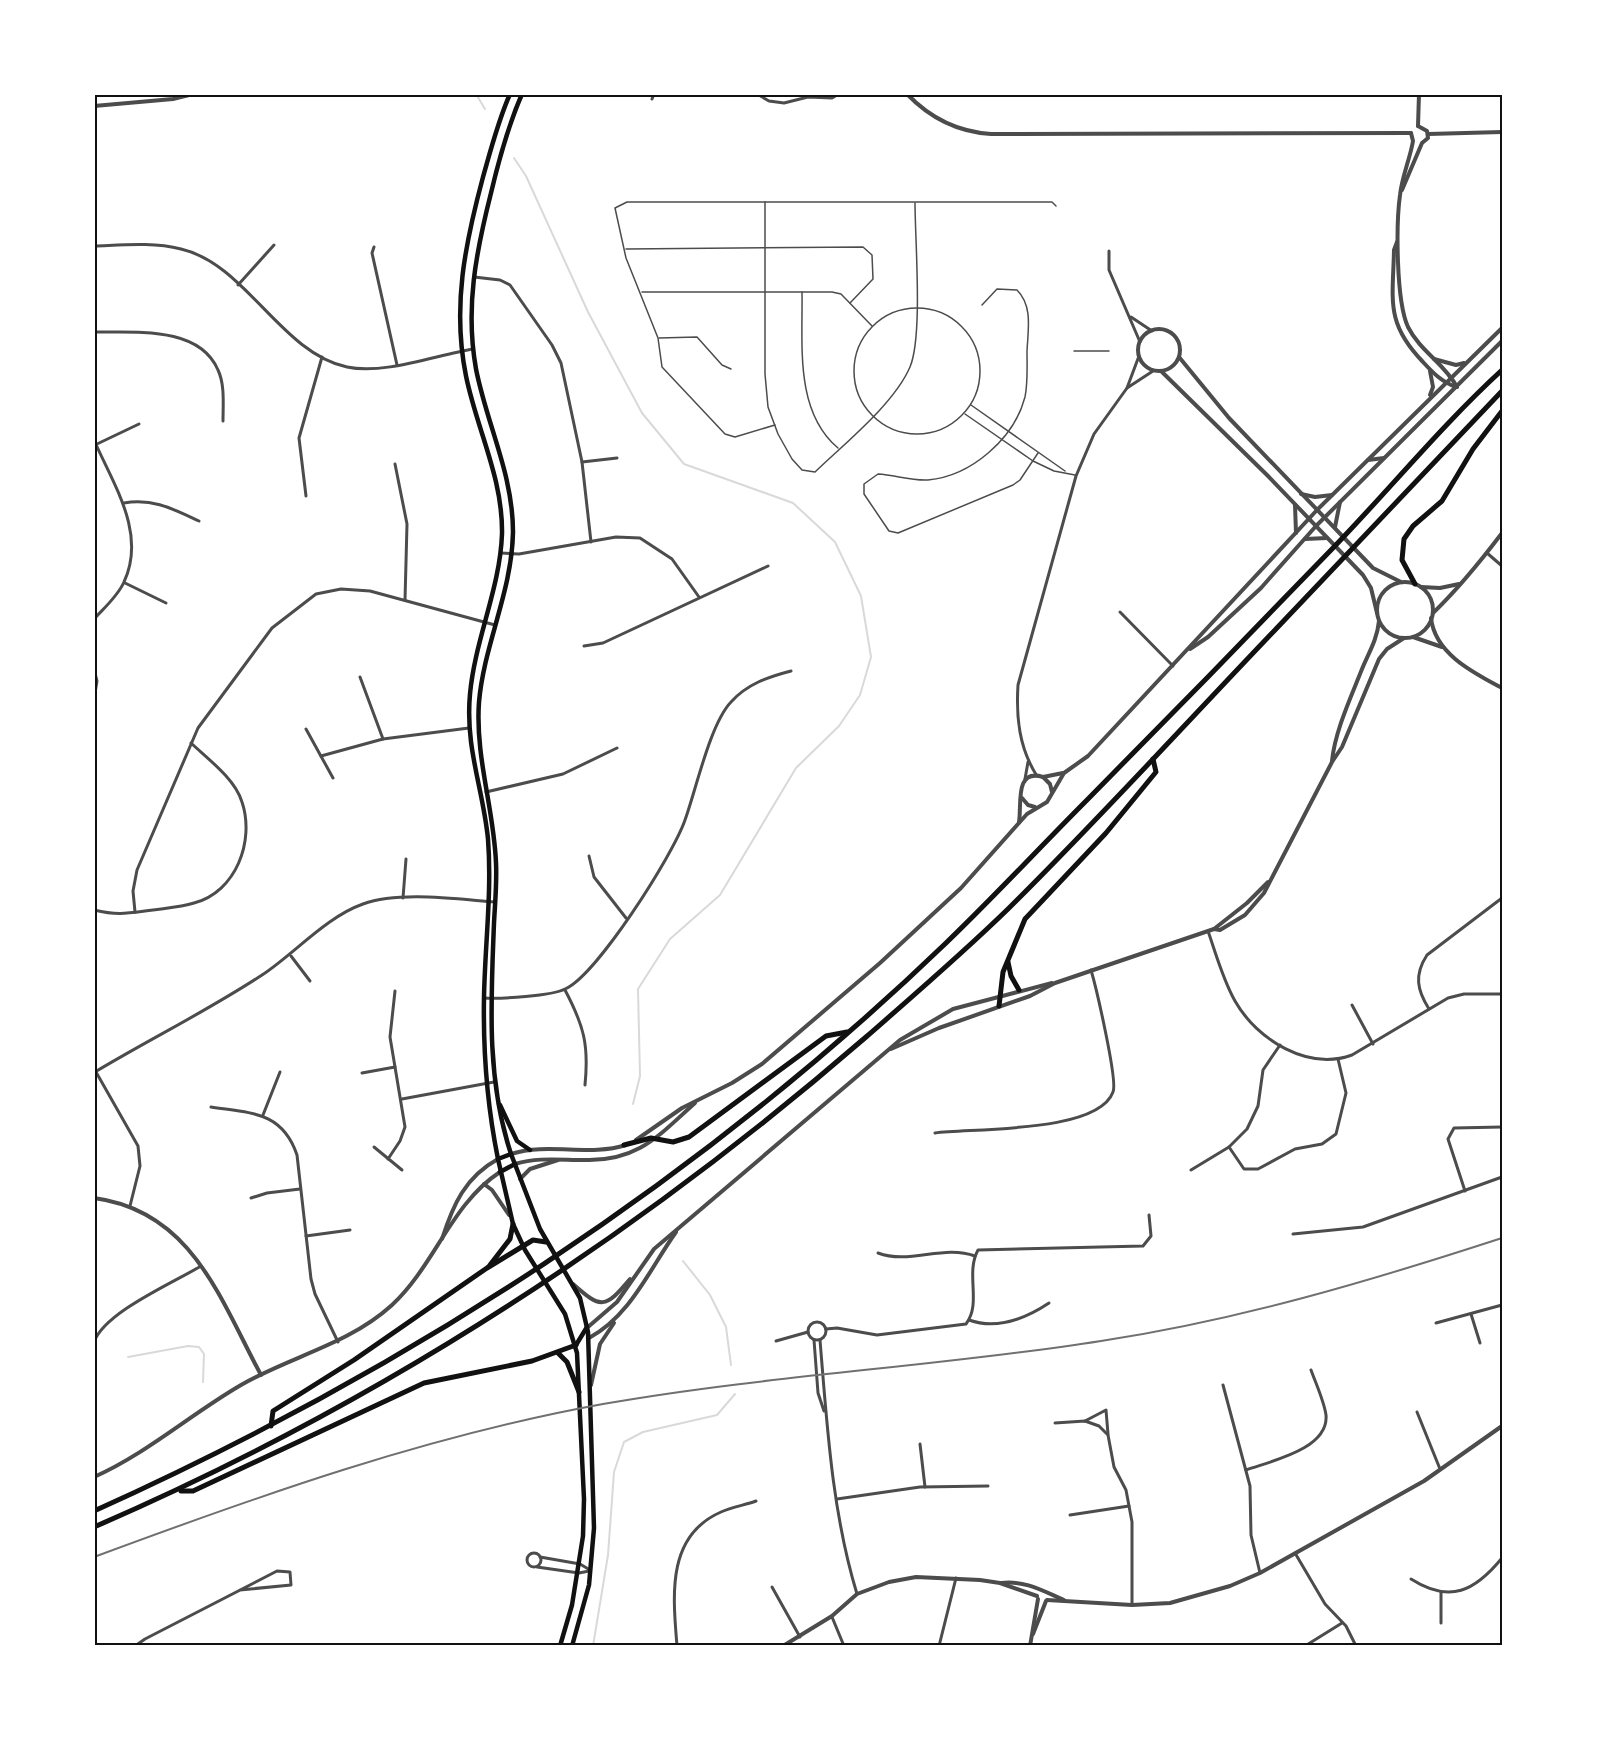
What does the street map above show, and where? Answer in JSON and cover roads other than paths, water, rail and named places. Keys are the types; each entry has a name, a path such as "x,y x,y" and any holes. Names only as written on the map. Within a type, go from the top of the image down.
{"highway":[{"path":"94,1510 270,1426 442,1329 562,1252 699,1154 849,1032 955,934 1326,555 1503,369"},
{"path":"94,1527 178,1491 289,1435 440,1350 613,1236 720,1158 820,1077 1008,909 1154,759 1503,390"},
{"path":"1418,585 1402,560 1404,539 1413,526 1442,501 1473,449 1503,411"},
{"path":"999,1006 1003,972 1015,938 1031,910 1095,845 1143,788 1156,772 1154,759"},
{"path":"1008,961 1011,976 1019,990"},
{"path":"624,1145 651,1138 673,1142 689,1137 826,1036 849,1032"},
{"path":"487,1269 509,1242 513,1224"},
{"path":"270,1426 273,1411 354,1360 487,1269 536,1239 546,1242"},
{"path":"178,1491 193,1491 424,1383 558,1353 576,1345"},
{"path":"558,1353 568,1364 579,1392"}],"main road":[{"path":"510,94 494,138 465,249 459,300 462,351 474,411 496,479 501,517 500,553 472,677 469,728 488,840 484,998 486,1084 500,1172 510,1216 523,1247 554,1295 568,1322 576,1345 584,1499 579,1573 560,1646"},
{"path":"522,94 496,174 473,277 471,319 473,349 481,390 509,485 512,554 507,585 483,673 478,714 478,742 495,845 491,998 495,1091 511,1154 520,1179 546,1242 572,1283 582,1305 588,1327 590,1420 595,1497 591,1570 572,1646"},
{"path":"495,1091 512,1132 520,1144 530,1150"},
{"path":"498,1159 511,1154"},
{"path":"500,1172 515,1164"},
{"path":"576,1345 588,1327"},
{"path":"576,1345 589,1338"}],"street":[{"path":"158,94 160,100"},
{"path":"94,106 160,100 193,94"},
{"path":"652,99 654,94"},
{"path":"757,94 769,100 784,102 808,97 832,98 839,94"},
{"path":"808,97 814,94"},
{"path":"908,94 940,120 983,134 1411,133 1418,126 1419,94"},
{"path":"1400,195 1428,134 1424,128 1418,126"},
{"path":"1428,134 1503,132"},
{"path":"1411,133 1413,141 1400,195 1397,241 1401,307 1412,334 1451,376 1456,387"},
{"path":"1413,141 1422,143"},
{"path":"1397,241 1394,250 1395,321 1405,341 1430,370 1445,383 1456,387"},
{"path":"94,246 151,245 183,249 206,259 309,350 348,368 397,365 473,349"},
{"path":"238,285 274,245"},
{"path":"374,248 372,253 397,365"},
{"path":"1038,776 1029,762 1016,711 1018,685 1076,476 1094,434 1127,388 1139,357 1140,342 1109,270 1109,251"},
{"path":"473,277 500,280 510,285 552,345 561,363 582,462 591,542"},
{"path":"1129,316 1152,331 1169,332 1177,339 1179,357 1229,418 1373,568 1401,582 1440,588 1459,584"},
{"path":"511,1154 530,1150 594,1151 624,1145 644,1136 678,1110 754,1069 880,963 961,888 1035,807 1047,802 1064,773 1088,756 1317,510 1464,363 1503,328"},
{"path":"1140,342 1152,331"},
{"path":"94,332 162,334 190,343 209,356 218,369 223,386 223,421"},
{"path":"1187,651 1208,637 1261,588 1316,526 1503,341"},
{"path":"306,496 299,438 322,357"},
{"path":"1139,357 1144,365 1153,371"},
{"path":"1127,388 1153,371 1161,371 1173,366 1179,357"},
{"path":"1433,358 1456,365 1464,363"},
{"path":"1429,399 1433,387 1430,370"},
{"path":"1161,371 1367,580 1379,619 1389,632 1404,638"},
{"path":"94,619 124,583 132,546 124,503 95,442 139,424"},
{"path":"582,462 617,458"},
{"path":"1368,460 1385,458"},
{"path":"394,464 407,524 405,600"},
{"path":"1301,494 1316,497 1333,495"},
{"path":"124,503 142,500 155,502 199,521"},
{"path":"1335,528 1340,502"},
{"path":"1294,504 1298,522 1296,533"},
{"path":"1214,929 1220,930 1251,909 1264,893 1342,747 1382,653 1404,638 1412,637 1427,627 1432,616 1452,596 1459,584 1503,533"},
{"path":"500,553 512,554 616,537 640,538 672,559 699,597"},
{"path":"1303,540 1328,538"},
{"path":"1487,553 1503,566"},
{"path":"584,646 603,643 768,566"},
{"path":"1377,613 1381,596 1393,585 1401,582"},
{"path":"124,583 166,603"},
{"path":"1418,585 1430,598 1432,629 1443,648"},
{"path":"135,912 133,891 137,870 191,742 198,728 272,628 316,594 341,589 370,591 496,626"},
{"path":"1120,612 1173,666"},
{"path":"1332,762 1333,749 1347,710 1376,642 1379,619"},
{"path":"1412,637 1443,648 1469,669 1503,688"},
{"path":"94,669 97,681 94,699"},
{"path":"484,998 565,990 592,967 657,876 675,844 717,725 730,702 744,689 765,678 790,671"},
{"path":"360,677 382,739"},
{"path":"1347,710 1356,713"},
{"path":"321,756 382,739 469,728"},
{"path":"306,729 333,778"},
{"path":"94,910 117,916 196,903 216,892 230,878 242,857 246,829 242,801 226,778 191,742"},
{"path":"479,794 563,774 618,748"},
{"path":"1019,823 1022,798 1020,789 1025,780 1029,762"},
{"path":"1025,780 1064,773"},
{"path":"1043,777 1050,784 1052,792"},
{"path":"1022,798 1028,805 1035,807"},
{"path":"589,856 594,877 627,918"},
{"path":"404,898 406,859"},
{"path":"891,1048 1030,996 1055,983 1214,929 1269,882"},
{"path":"130,1206 140,1166 138,1146 95,1071 242,987 291,956 340,915 352,909 373,901 404,898 495,902"},
{"path":"1429,1010 1417,983 1421,964 1427,955 1503,898"},
{"path":"1246,903 1251,909"},
{"path":"1208,931 1234,999 1242,1011 1280,1046 1311,1059 1338,1059 1373,1044 1448,998 1464,994 1503,994"},
{"path":"291,956 310,981"},
{"path":"935,1133 1058,1124 1094,1113 1109,1101 1114,1091 1115,1079 1091,970"},
{"path":"572,1283 591,1301 604,1302 619,1291 654,1248 891,1048 938,1016 1019,990 1055,983"},
{"path":"565,990 586,1035 585,1085"},
{"path":"388,1159 404,1130 402,1099 390,1028 395,991"},
{"path":"1352,1005 1373,1044"},
{"path":"1191,1170 1229,1147 1247,1129 1258,1106 1263,1070 1280,1046"},
{"path":"1229,1147 1244,1169 1258,1169 1295,1149 1327,1142 1338,1128 1346,1100 1338,1059"},
{"path":"362,1072 395,1067"},
{"path":"263,1115 280,1072"},
{"path":"402,1099 494,1082"},
{"path":"515,1164 535,1159 615,1158 658,1139 698,1100"},
{"path":"211,1107 263,1115 276,1123 292,1141 297,1155 315,1294 338,1342"},
{"path":"1465,1191 1448,1139 1454,1128 1503,1127"},
{"path":"374,1147 402,1170"},
{"path":"441,1242 460,1192 478,1173 498,1159"},
{"path":"520,1179 528,1171 562,1159"},
{"path":"94,1477 242,1384 338,1342 369,1324 394,1303 427,1265 469,1198 500,1172"},
{"path":"1293,1234 1363,1227 1503,1177"},
{"path":"483,1184 492,1190 510,1216"},
{"path":"251,1198 267,1193 300,1189"},
{"path":"94,1198 130,1206 168,1227 186,1243 202,1266 261,1375"},
{"path":"826,1329 837,1328 877,1335 966,1324 973,1315 972,1262 978,1250 1143,1246 1151,1236 1149,1215"},
{"path":"590,1390 600,1343 680,1227"},
{"path":"306,1236 350,1230"},
{"path":"878,1253 894,1259 962,1251 975,1256"},
{"path":"94,1342 99,1332 111,1319 202,1266"},
{"path":"588,1327 617,1302 638,1269"},
{"path":"969,1320 982,1324 1028,1317 1049,1303"},
{"path":"1436,1323 1503,1305"},
{"path":"589,1338 622,1313"},
{"path":"1471,1314 1480,1343"},
{"path":"776,1341 808,1332 814,1323 822,1324 826,1329 826,1334 820,1340 814,1340"},
{"path":"808,1332 814,1340 818,1392 825,1415"},
{"path":"820,1340 825,1415 843,1547 857,1594"},
{"path":"1246,1470 1310,1446 1325,1428 1326,1415 1311,1370"},
{"path":"1223,1385 1250,1486 1251,1534 1260,1573"},
{"path":"1085,1421 1106,1410 1114,1467 1126,1490 1132,1522 1132,1605"},
{"path":"1417,1412 1441,1469"},
{"path":"1055,1423 1085,1421 1099,1426 1108,1436"},
{"path":"1000,1583 1047,1601 1132,1605 1170,1604 1189,1599 1230,1586 1260,1573 1441,1469 1503,1426"},
{"path":"920,1444 925,1487"},
{"path":"837,1499 925,1487 988,1486"},
{"path":"677,1646 674,1609 677,1559 689,1537 705,1521 721,1511 756,1501"},
{"path":"1070,1515 1129,1506"},
{"path":"532,1553 540,1557 580,1564 591,1570 579,1573 529,1566 526,1559 532,1553"},
{"path":"1295,1553 1325,1604 1342,1623 1356,1646"},
{"path":"537,1567 541,1563 540,1557"},
{"path":"1411,1579 1429,1591 1441,1593 1473,1586 1489,1575 1503,1558"},
{"path":"135,1646 240,1590 278,1572 290,1572 291,1585 240,1590"},
{"path":"783,1646 832,1616 857,1594 889,1582 916,1577 1016,1582 1041,1590 1066,1602"},
{"path":"939,1646 957,1578"},
{"path":"772,1587 800,1637"},
{"path":"1030,1644 1041,1590"},
{"path":"1441,1593 1441,1623"},
{"path":"1030,1644 1049,1594"},
{"path":"832,1616 844,1646"},
{"path":"1305,1646 1342,1623"}],"lane":[{"path":"765,201 765,374 768,407 774,425 792,459 802,470 815,472 895,391 909,370 914,352 916,307 915,202"},
{"path":"774,425 735,436 725,434 662,367 658,338 624,249 615,208 627,202 765,201 1052,202 1056,206"},
{"path":"624,249 636,246 867,249 872,255 873,279 850,303"},
{"path":"982,304 997,289 1017,290 1026,299 1028,313 1025,396 1013,424 1001,439 969,467 938,478 905,479 878,474 864,484 864,494 889,531 898,533 1013,485 1020,480 1038,453"},
{"path":"802,291 803,378 807,396 828,440 838,449"},
{"path":"641,292 832,292 841,294 872,326"},
{"path":"916,307 938,311 962,325 977,347 980,367 979,388 965,413 937,431 918,435 886,426 871,416 858,396 852,363 859,342 872,326 897,310 916,307"},
{"path":"658,338 693,335 722,365 731,369"},
{"path":"1074,351 1108,351"},
{"path":"970,405 1038,453 1057,463 1066,472"},
{"path":"965,413 1033,461 1054,471 1076,476"}],"waterway":[{"path":"476,94 485,109"},
{"path":"514,158 526,176 588,312 642,413 684,464 793,503 835,542 861,596 871,657 860,695 839,726 796,768 720,895 670,939 638,989 640,1076 633,1104"},
{"path":"683,1261 710,1295 726,1327 731,1365"},
{"path":"128,1357 188,1346 199,1347 204,1354 203,1382"},
{"path":"593,1646 608,1555 614,1472 624,1442 643,1432 717,1415 735,1394"}],"railway":[{"path":"94,1557 219,1511 345,1469 537,1417 665,1394 977,1358 1152,1332 1304,1298 1502,1238"}]}
